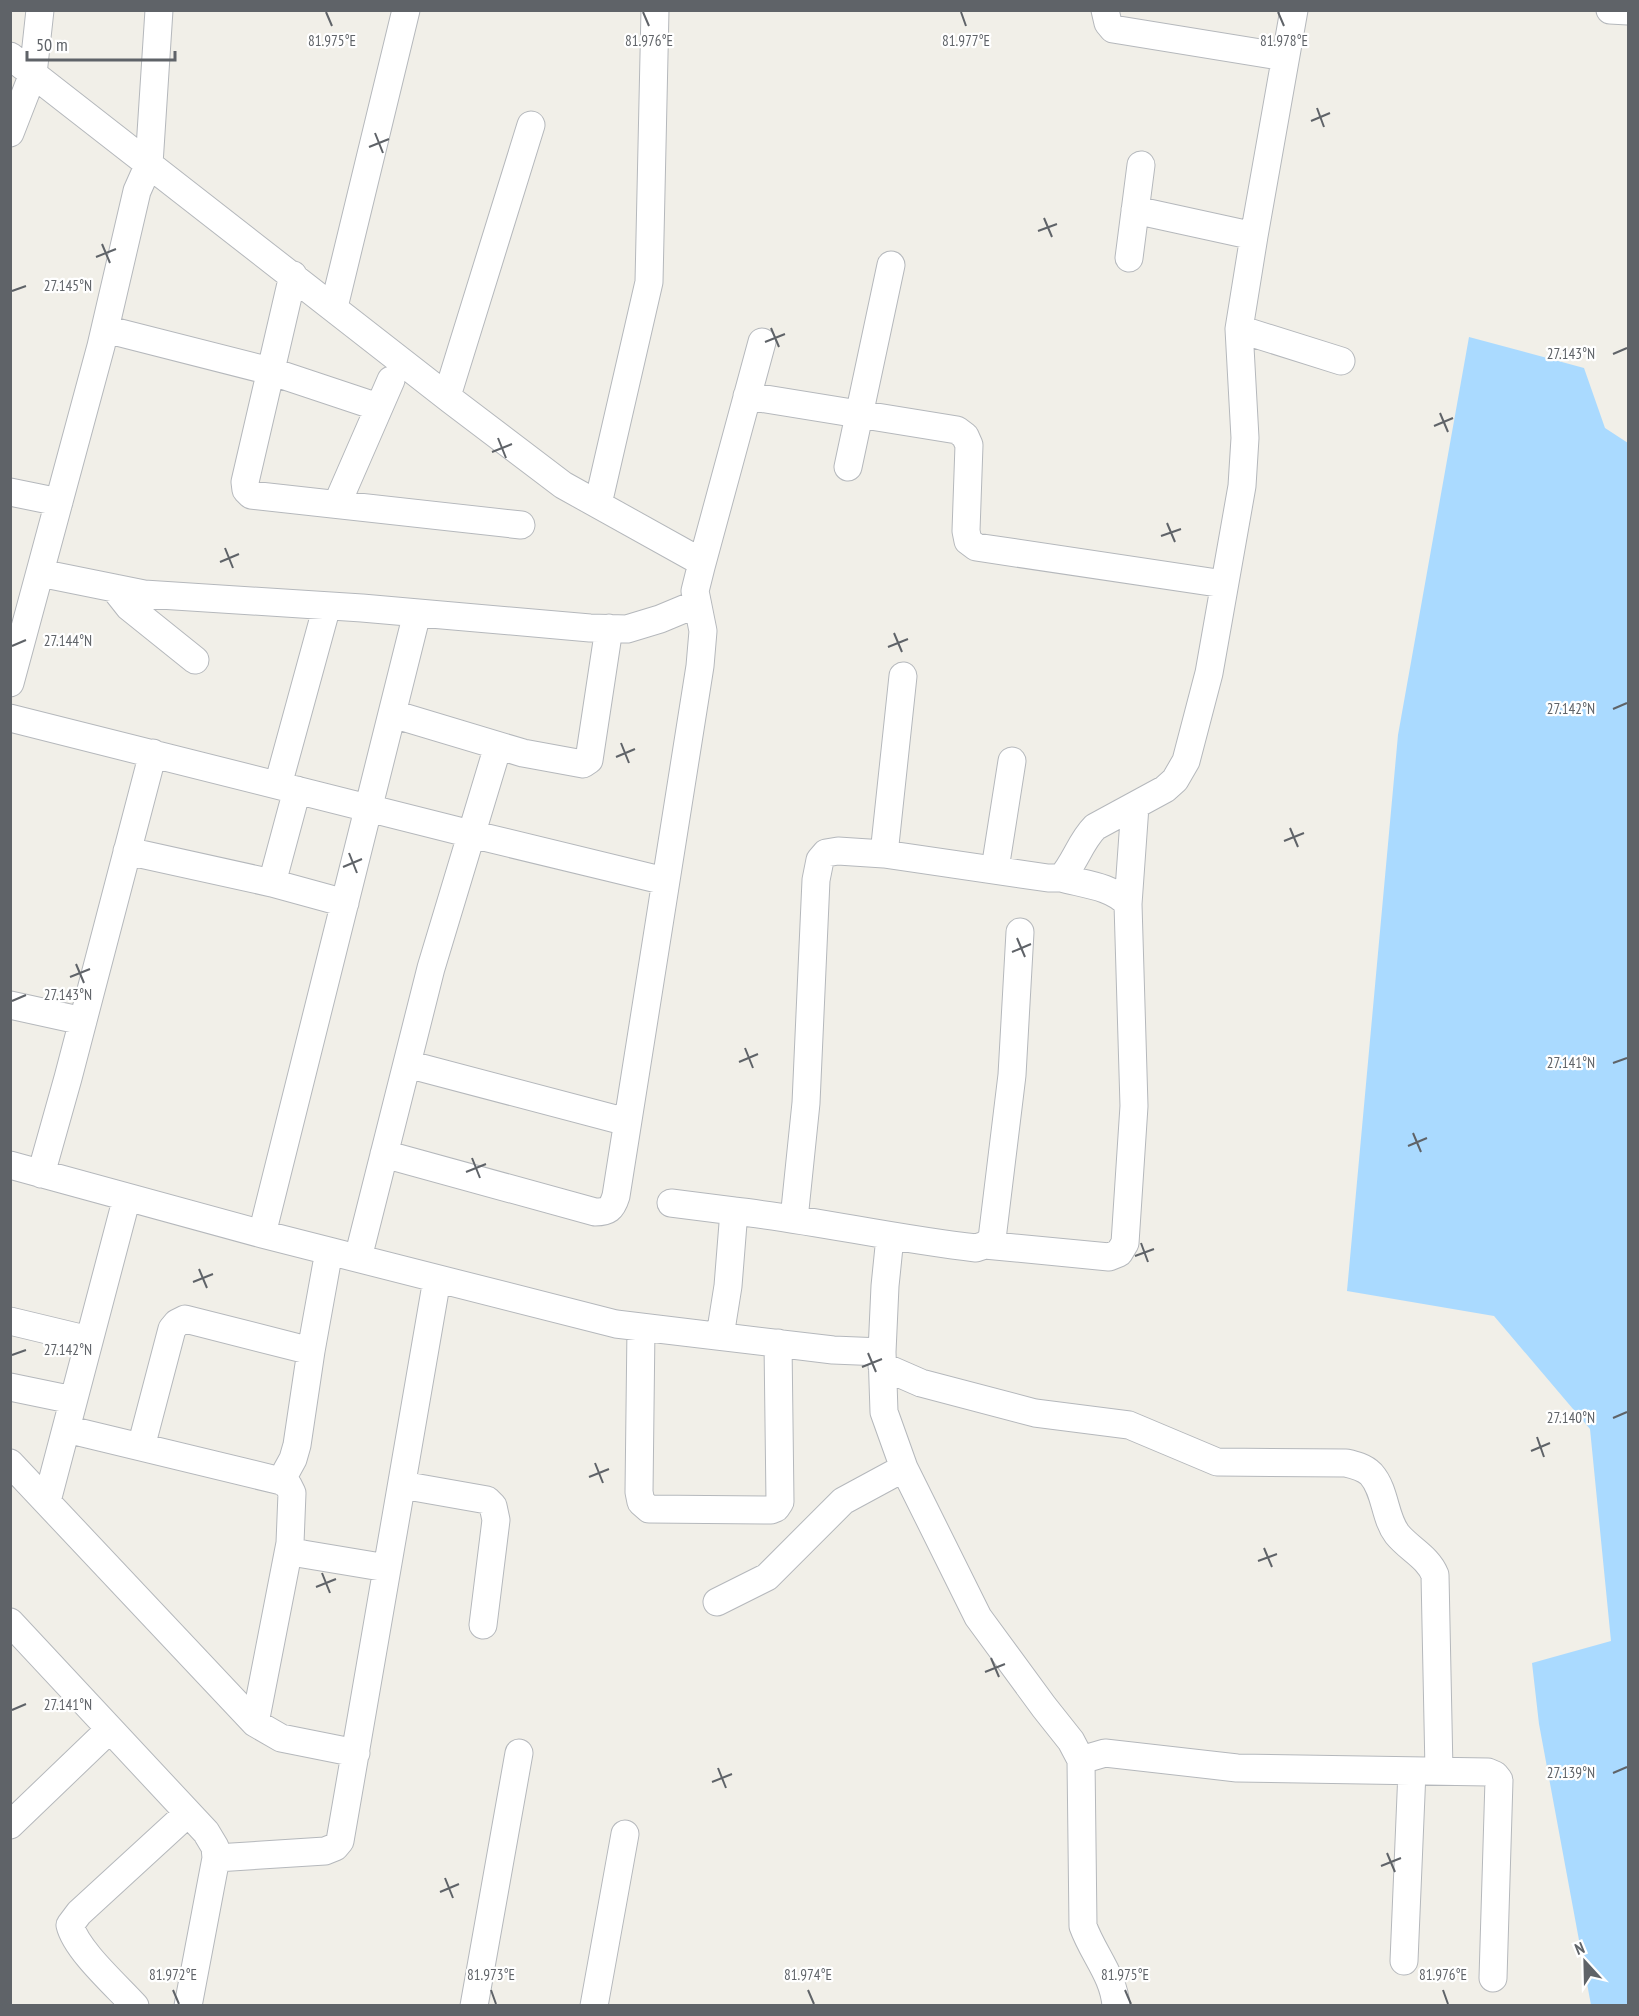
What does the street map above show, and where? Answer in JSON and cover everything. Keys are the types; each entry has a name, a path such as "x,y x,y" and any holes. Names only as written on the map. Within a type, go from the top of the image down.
{"street":[{"path":"10,133 33,74 40,10"},
{"path":"10,683 105,328 137,191 149,164 159,10"},
{"path":"334,307 406,10"},
{"path":"598,504 650,282 655,10"},
{"path":"1105,10 1108,23 1113,29 1285,57"},
{"path":"1061,878 1069,869 1087,835 1095,827 1165,789 1175,780 1186,761 1209,673 1242,486 1245,438 1239,328 1294,10"},
{"path":"1610,10 1629,11"},
{"path":"10,56 563,485 696,559 703,631 700,666 616,1196 612,1207 606,1212 595,1212 384,1154"},
{"path":"447,396 531,125"},
{"path":"1129,258 1141,165"},
{"path":"1136,210 1254,236"},
{"path":"848,468 891,265"},
{"path":"293,275 245,482 246,490 251,495 521,525"},
{"path":"105,328 270,371 378,406"},
{"path":"1239,328 1341,361"},
{"path":"40,573 144,594 627,629 660,619 698,584 762,342"},
{"path":"337,504 391,380"},
{"path":"747,396 957,430 965,436 969,445 966,531 968,541 976,547 1224,584"},
{"path":"10,492 59,502"},
{"path":"114,588 137,614 195,660"},
{"path":"272,883 287,788 327,606"},
{"path":"262,1234 370,809 417,613"},
{"path":"393,714 523,753 583,764 589,760 609,628"},
{"path":"884,854 903,676"},
{"path":"10,718 665,881"},
{"path":"358,1258 430,968 498,746"},
{"path":"41,1174 153,753"},
{"path":"995,870 1012,761"},
{"path":"985,1245 1109,1257 1119,1253 1125,1243 1134,1106 1128,904 1135,806"},
{"path":"794,1219 806,1103 816,880 820,860 826,853 838,851 884,854 1061,878 1111,891 1120,895 1128,904"},
{"path":"127,852 272,883 345,903"},
{"path":"671,1203 794,1219 890,1237 976,1248 985,1245 992,1239 1012,1075 1020,932"},
{"path":"10,1005 83,1021"},
{"path":"407,1064 627,1122"},
{"path":"10,1165 262,1234 616,1324 833,1350 882,1359 921,1383 1025,1410 1129,1425 1217,1462 1346,1463 1360,1466 1370,1473 1378,1485 1392,1526 1398,1535 1431,1566 1435,1575 1439,1771"},
{"path":"47,1501 127,1197"},
{"path":"720,1336 728,1286 734,1211"},
{"path":"890,1237 882,1359 884,1412 904,1468 978,1617 1071,1741 1081,1760 1083,1926 1088,1941 1108,1974 1116,2006"},
{"path":"281,1481 293,1459 297,1445 329,1251"},
{"path":"216,1858 325,1851 340,1841 437,1279"},
{"path":"141,1448 172,1329 177,1323 185,1319 311,1350"},
{"path":"10,1321 89,1340"},
{"path":"641,1327 639,1492 641,1502 649,1509 771,1510 776,1508 780,1502 778,1343"},
{"path":"10,1387 73,1400"},
{"path":"66,1429 281,1481 288,1485 292,1492 290,1544 255,1723"},
{"path":"10,1463 255,1723 281,1738 356,1753"},
{"path":"717,1602 767,1577 843,1501 904,1468"},
{"path":"402,1485 487,1500 493,1506 496,1520 483,1625"},
{"path":"290,1544 294,1551 303,1554 387,1568"},
{"path":"10,1622 206,1832 215,1847 216,1858 188,2006"},
{"path":"13,1819 110,1729"},
{"path":"474,2006 519,1753"},
{"path":"1081,1760 1105,1753 1236,1768 1488,1772 1495,1774 1499,1780 1493,1978"},
{"path":"1404,1961 1412,1771"},
{"path":"135,2006 73,1936 70,1925 79,1913 188,1813"},
{"path":"594,2006 625,1834"}],"water":[{"path":"1469,337 1584,368 1605,428 1628,443 1628,2005 1591,2005 1539,1724 1532,1663 1611,1641 1590,1429 1494,1316 1347,1291 1398,735"}]}
